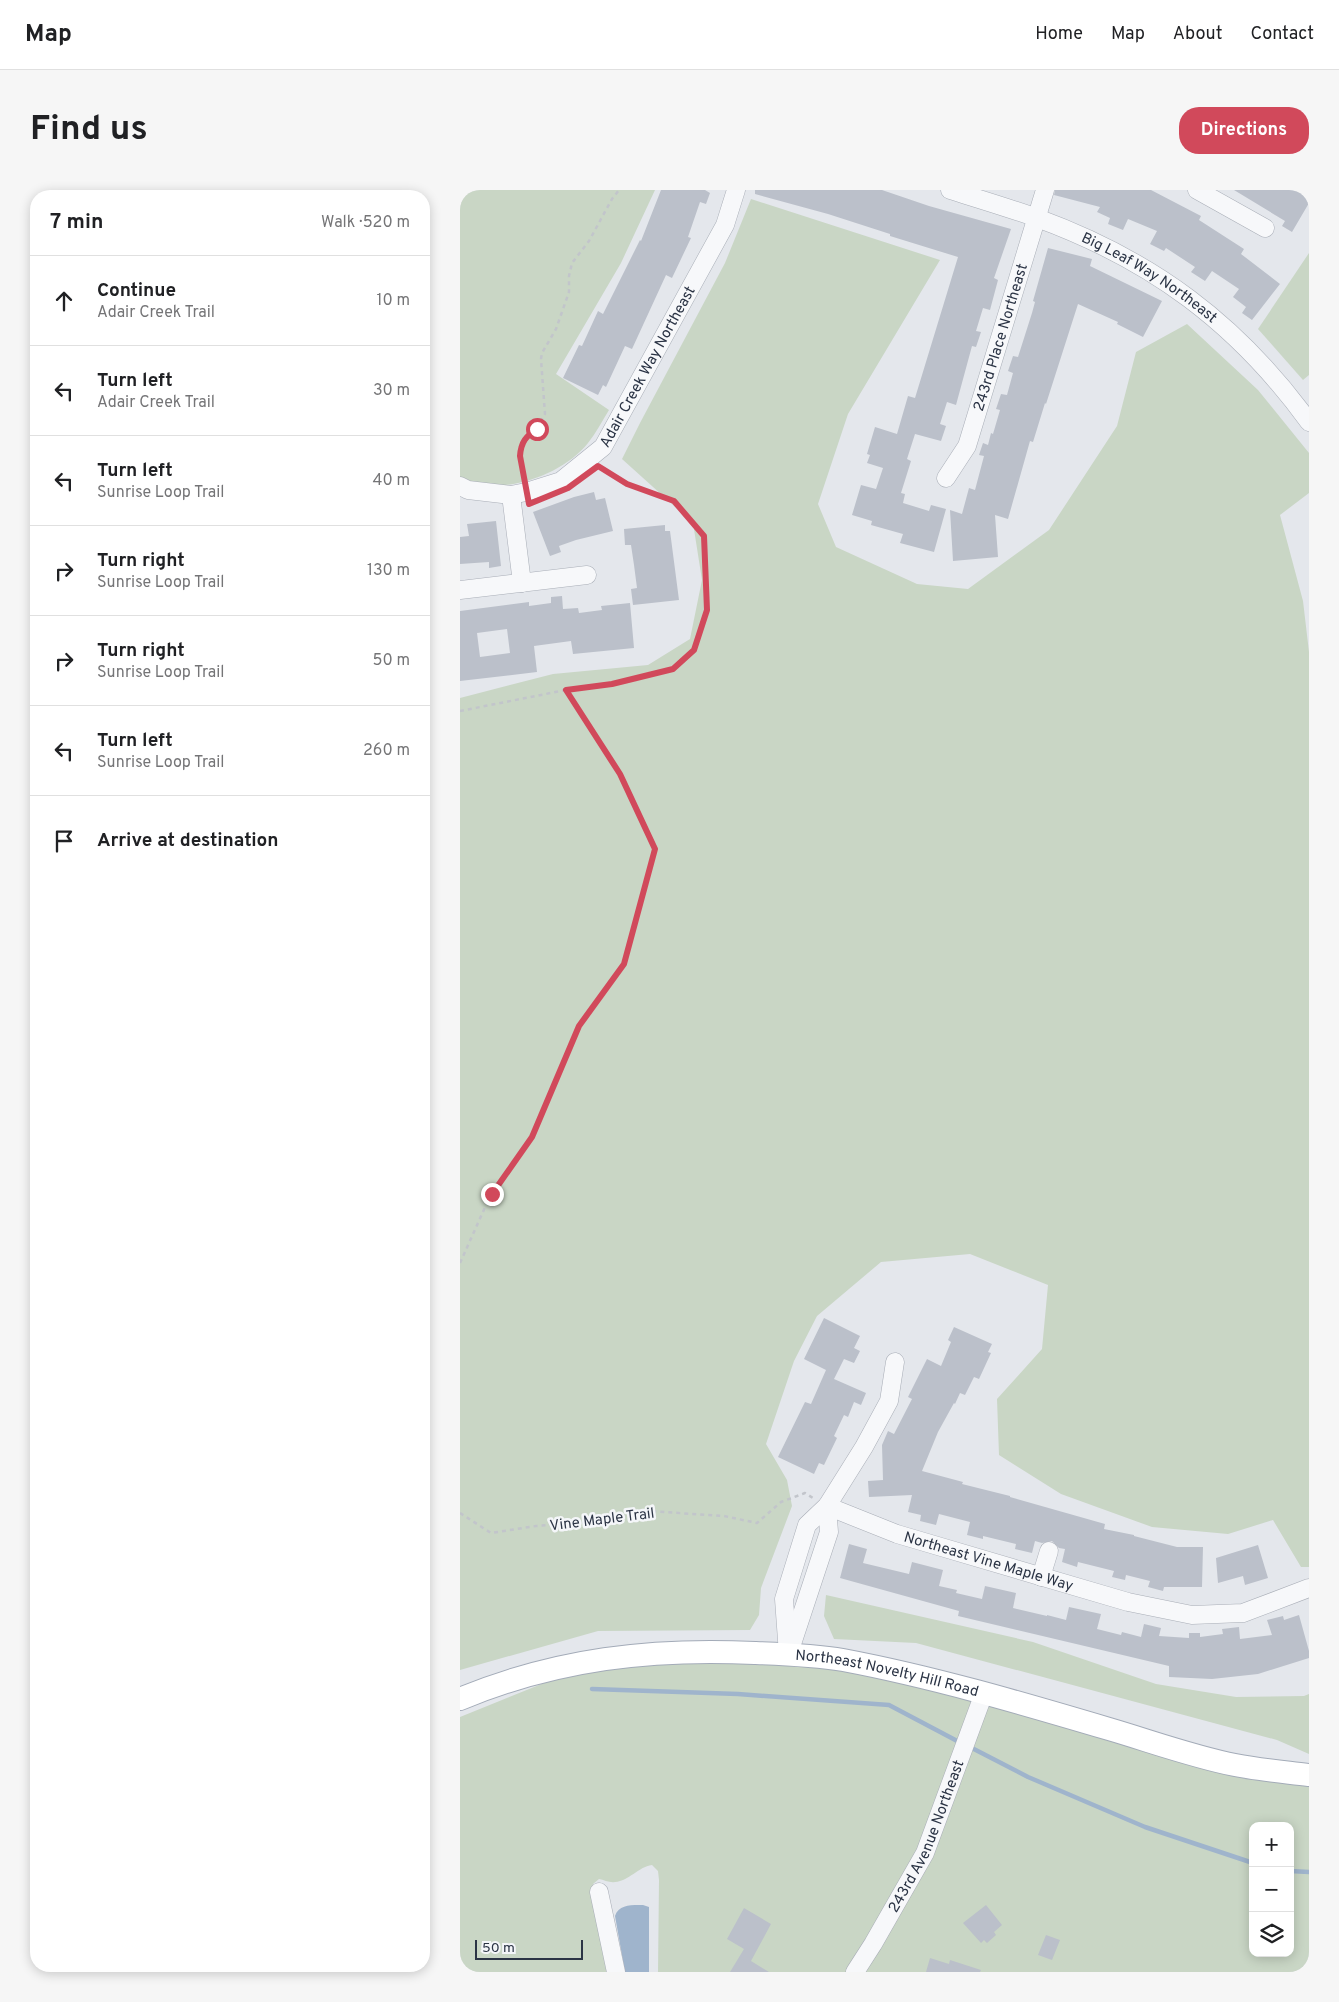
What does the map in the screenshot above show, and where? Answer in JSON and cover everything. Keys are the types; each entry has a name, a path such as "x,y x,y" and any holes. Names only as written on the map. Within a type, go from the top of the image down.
{"main road":[{"name":"Northeast Novelty Hill Road","path":"460,1698 540,1671 609,1658 686,1651 788,1654 857,1663 984,1693 1235,1765 1309,1775"}],"street":[{"name":"Adair Creek Way Northeast","path":"518,494 560,481 603,447 726,226 736,190"},
{"name":"Big Leaf Way Northeast","path":"950,190 1037,218 1077,234 1144,267 1200,306 1233,334 1258,358 1309,422"},
{"name":"243rd Place Northeast","path":"946,478 968,446 1045,190"},
{"path":"1197,190 1265,228"},
{"path":"460,486 468,490 518,494 522,583"},
{"path":"460,590 587,575"},
{"path":"788,1654 784,1599 807,1525 827,1506 864,1447 889,1401 895,1362"},
{"name":"Northeast Vine Maple Way","path":"827,1506 897,1534 1128,1602 1192,1615 1243,1613 1309,1588"},
{"path":"1041,1577 1049,1551"},
{"name":"243rd Avenue Northeast","path":"855,1972 925,1853 984,1693"},
{"path":"599,1892 616,1972"}],"path":[{"path":"518,494 522,441 537,429 545,414 541,370 542,353 556,328 569,292 569,276 572,263 589,241 619,190"},
{"path":"460,711 566,690 612,684 673,669 694,650 707,610 704,536 674,501 627,484 598,466"},
{"path":"460,1264 492,1194 532,1137 579,1026 624,964 655,849 620,774 566,690"},
{"name":"Vine Maple Trail","path":"460,1513 492,1534 536,1526 593,1522 648,1511 724,1516 757,1523 781,1502 805,1493 827,1506"}],"green space":[{"path":"460,190 655,190 621,263 556,374 609,410 588,443 568,462 542,476 514,484 487,485 460,479"},
{"path":"751,199 940,260 848,414 818,504 836,547 917,584 968,589 1049,530 1117,426 1136,352 1187,324 1258,390 1309,453 1309,493 1280,515 1303,601 1309,652 1309,1567 1301,1567 1273,1520 1228,1534 1152,1527 1061,1494 999,1455 997,1399 1042,1349 1048,1285 970,1254 881,1262 817,1316 794,1361 766,1444 787,1480 792,1506 761,1588 759,1615 750,1630 598,1631 460,1670 460,698 553,674 648,665 690,639 702,580 693,523 622,459 725,263"},
{"path":"1309,253 1309,375 1303,380 1258,329"},
{"path":"826,1595 1033,1642 1156,1684 1236,1697 1304,1696 1309,1694 1309,1754 1277,1740 916,1643 834,1639 824,1616"},
{"path":"788,1654 1309,1774 1309,1972 658,1972 659,1880 658,1871 652,1865 642,1868 620,1881 611,1882 599,1879 593,1884 611,1972 460,1972 460,1717 569,1673 598,1667 725,1662"}],"water":[{"path":"643,1905 649,1907 649,1972 625,1972 615,1916 623,1907"}],"building":[{"path":"661,190 705,190 710,193 706,204 700,202 688,237 691,238 672,278 666,275 632,349 625,346 606,387 603,385 598,395 563,378 579,345 582,346 598,311 603,314 641,241"},
{"path":"755,190 882,190 929,206 1011,229 994,278 998,280 990,310 983,308 976,331 981,332 976,347 972,346 956,405 947,402 940,424 946,426 941,441 915,434 907,459 911,461 901,493 905,494 903,503 929,511 931,505 946,509 934,552 900,543 903,534 871,525 872,521 852,515 861,485 876,489 883,468 867,463 870,455 867,454 875,427 897,434 908,396 915,398 958,257 828,214 755,194"},
{"path":"1055,190 1151,190 1201,216 1199,220 1244,249 1241,254 1280,284 1252,320 1242,313 1246,307 1233,297 1239,289 1212,271 1205,281 1191,272 1195,267 1166,248 1164,251 1150,244 1157,231 1128,219 1123,230 1108,224 1110,218 1097,212 1100,207 1054,195"},
{"path":"1234,190 1298,190 1309,197 1309,203 1292,232 1282,226 1285,221"},
{"path":"1048,248 1092,259 1090,266 1162,301 1143,337 1117,324 1118,322 1078,304 1033,442 1030,441 1008,519 995,515 998,557 953,561 950,510 962,514 969,488 975,490 984,456 979,455 983,443 988,445 991,433 993,434 1000,410 996,409 1001,394 1007,395 1013,373 1008,371 1013,356 1018,357 1032,313 1035,302 1033,301"},
{"path":"594,492 596,500 605,498 613,531 559,546 561,552 550,556 533,512"},
{"path":"496,521 501,566 489,568 489,562 460,564 460,537 469,536 467,524"},
{"path":"665,525 665,531 670,531 679,600 633,605 631,589 637,588 631,545 625,545 624,529"},
{"path":"562,596 563,609 578,608 579,613 602,610 601,606 630,603 634,648 573,654 571,641 534,646 537,672 460,681 460,611 529,602 529,606 551,603 551,597","holes":["507,629 510,653 480,657 477,633"]},
{"path":"824,1318 860,1336 854,1348 860,1351 854,1363 844,1359 834,1379 866,1393 861,1405 854,1402 848,1417 844,1415 834,1436 837,1438 824,1465 819,1463 814,1474 778,1457 805,1402 811,1404 826,1370 804,1359"},
{"path":"954,1327 992,1344 988,1352 991,1353 979,1379 974,1377 965,1395 960,1393 954,1403 938,1432 922,1471 1105,1524 1104,1529 1177,1547 1203,1547 1202,1587 1164,1587 1163,1591 1148,1587 1150,1581 1126,1575 1125,1580 1112,1577 1114,1571 1078,1562 1077,1567 1062,1562 1065,1549 1059,1548 1052,1541 1042,1543 1035,1541 1032,1553 1015,1549 1016,1544 983,1536 983,1539 967,1535 970,1522 939,1514 936,1525 920,1521 921,1515 908,1512 912,1495 869,1497 868,1481 883,1480 882,1445 888,1431 894,1434 912,1399 908,1397 927,1359 941,1366 951,1342 948,1340"},
{"path":"849,1544 867,1549 863,1563 909,1574 912,1562 943,1570 939,1586 957,1590 956,1593 982,1599 985,1586 1016,1593 1013,1608 1047,1616 1066,1620 1069,1607 1101,1614 1097,1629 1121,1635 1122,1632 1141,1637 1144,1624 1161,1628 1159,1636 1189,1638 1189,1633 1200,1633 1200,1637 1223,1634 1222,1629 1239,1627 1240,1639 1272,1635 1267,1620 1283,1616 1284,1620 1299,1615 1309,1651 1309,1658 1258,1674 1212,1679 1169,1677 1169,1666 958,1616 959,1611 840,1578"},
{"path":"1258,1545 1268,1578 1245,1585 1243,1576 1218,1583 1216,1558"},
{"path":"986,1905 1002,1925 994,1932 996,1935 987,1943 984,1940 981,1943 963,1923"},
{"path":"744,1908 771,1924 751,1961 769,1972 730,1972 744,1949 727,1939"},
{"path":"1046,1935 1060,1940 1052,1960 1038,1955"},
{"path":"930,1958 949,1964 950,1960 981,1970 980,1972 926,1972"}],"waterway":[{"path":"592,1689 738,1694 889,1705 961,1743"},
{"path":"968,1746 1028,1777 1145,1827 1249,1862"},
{"path":"1294,1871 1309,1872"}],"route":[{"path":"492,1194 532,1137 579,1026 624,964 655,849 620,774 566,690 612,684 673,669 694,650 707,610 704,536 674,501 627,484 598,466 568,488 529,504 520,448 522,441 537,429"}]}
